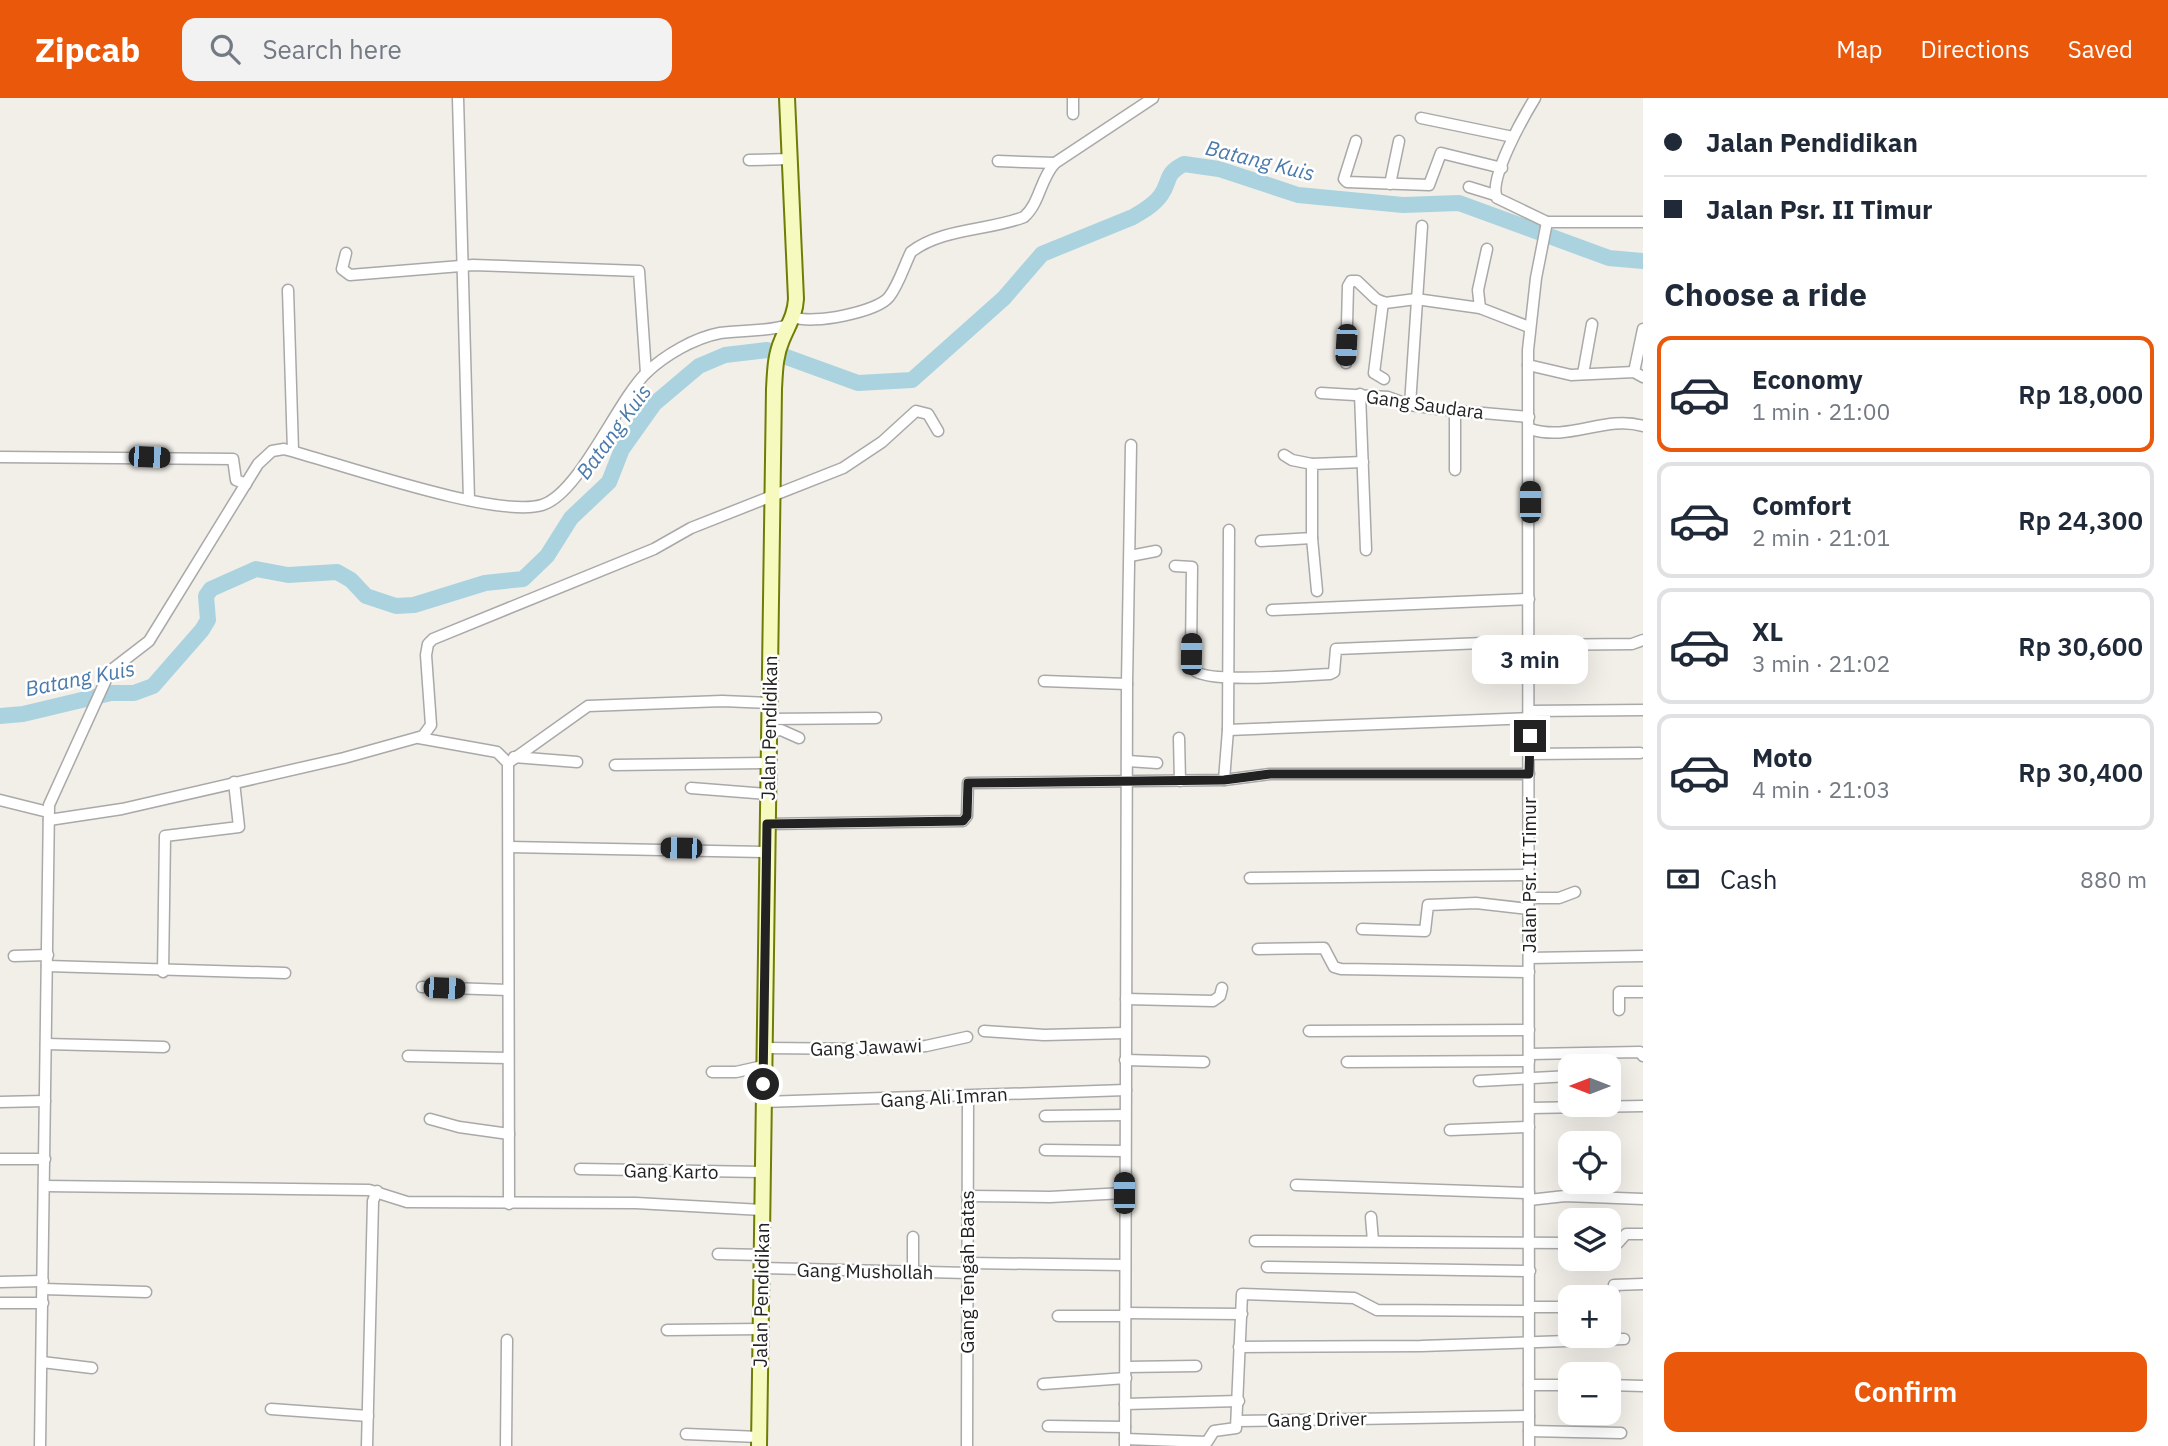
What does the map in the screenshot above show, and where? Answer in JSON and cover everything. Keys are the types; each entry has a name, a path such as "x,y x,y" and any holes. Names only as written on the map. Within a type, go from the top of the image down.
{"main road":[{"name":"Jalan Pendidikan","path":"759,1441 768,763 774,725 768,703 775,363 781,342 792,321 787,98"}],"street":[{"path":"458,98 469,500"},
{"path":"1073,98 1073,114"},
{"path":"40,1446 49,805 110,671 149,641 258,464 272,451 293,452 469,500 534,507 557,498 646,373 703,338 792,321 818,320 880,304 890,295 911,252 916,248 933,240 1024,217 1032,210 1045,173 1055,163 1153,98"},
{"path":"1495,195 1513,137 1535,98"},
{"path":"1130,99 1131,112"},
{"path":"1421,118 1513,137"},
{"path":"1356,141 1344,180 1430,185 1441,153 1502,168"},
{"path":"1390,184 1399,141"},
{"path":"749,160 790,159"},
{"path":"999,161 1055,163"},
{"path":"1469,187 1495,195 1501,201 1547,224 1643,222"},
{"name":"Jalan Psr. II Timur","path":"1529,1446 1528,365 1529,327 1547,224"},
{"path":"1410,405 1422,226"},
{"path":"1479,308 1478,290 1487,249"},
{"path":"346,253 342,266 346,274 464,265 639,271 646,373"},
{"path":"1346,363 1349,282 1357,281 1383,302 1416,299 1479,308 1529,327"},
{"path":"288,290 293,452"},
{"path":"1383,302 1374,373 1376,377 1384,379"},
{"path":"1583,374 1592,324"},
{"path":"1528,365 1566,374 1638,375 1643,328"},
{"name":"Gang Saudara","path":"1321,393 1388,397 1410,405 1529,417"},
{"path":"1360,394 1366,550"},
{"path":"1455,409 1455,470"},
{"path":"0,800 48,816 111,811 344,758 418,738 430,730 426,655 428,644 433,639 654,549 691,528 773,498 854,462 883,442 916,411 928,414 938,431"},
{"path":"1530,429 1553,435 1605,425 1643,426"},
{"path":"1131,445 1126,684 1128,783 1124,1151 1125,1442 1207,1442 1214,1431 1235,1429 1238,1421"},
{"path":"1284,454 1292,460 1312,464 1363,463"},
{"path":"0,457 233,459 236,480 246,484"},
{"path":"1312,464 1312,538 1317,590"},
{"path":"1224,780 1228,730 1229,530"},
{"path":"1261,541 1312,538"},
{"path":"1130,556 1156,551"},
{"path":"1175,566 1192,567 1191,654 1194,669 1228,679 1331,674 1338,649 1530,643 1632,644 1643,640"},
{"path":"1272,610 1529,599"},
{"path":"1530,671 1581,670"},
{"path":"1044,681 1126,684"},
{"path":"508,758 587,706 722,701 768,703"},
{"path":"1228,730 1643,710"},
{"path":"774,725 876,718"},
{"path":"774,725 799,738"},
{"path":"418,738 508,758 577,762"},
{"path":"1179,738 1180,781"},
{"path":"1530,754 1640,752"},
{"path":"508,758 509,1204"},
{"path":"1128,761 1157,763"},
{"path":"615,765 768,763"},
{"path":"767,824 963,821 967,816 968,783 1128,783 1224,780 1270,774 1529,774"},
{"path":"163,972 165,835 239,827 234,782"},
{"path":"691,789 768,794"},
{"path":"509,847 767,852"},
{"path":"1250,877 1529,875"},
{"path":"1529,898 1559,898 1574,892"},
{"path":"1362,929 1425,931 1428,905 1476,903 1529,909"},
{"path":"1258,949 1324,948 1334,967 1341,969 1529,972"},
{"path":"14,956 48,955"},
{"path":"1529,958 1643,956"},
{"path":"47,966 163,972 285,973"},
{"path":"422,987 508,990"},
{"path":"1126,999 1213,1001 1220,996 1223,988"},
{"path":"1619,1010 1619,992 1643,992"},
{"path":"1309,1031 1529,1030"},
{"path":"984,1031 1044,1035 1125,1033"},
{"name":"Gang Jawawi","path":"764,1048 874,1049 926,1046 967,1037"},
{"path":"46,1044 164,1047"},
{"path":"1347,1062 1529,1058 1640,1052 1643,1056"},
{"path":"408,1056 508,1058"},
{"path":"1125,1059 1204,1062"},
{"path":"712,1072 736,1072 763,1066"},
{"path":"1479,1082 1558,1076"},
{"name":"Gang Ali Imran","path":"763,1102 1126,1090"},
{"name":"Gang Tengah Batas","path":"967,1446 968,1097"},
{"path":"0,1102 45,1101"},
{"path":"1530,1108 1643,1106"},
{"path":"1045,1116 1125,1115"},
{"path":"430,1119 459,1127 509,1134"},
{"path":"1450,1130 1529,1127"},
{"path":"1045,1150 1124,1151"},
{"path":"0,1159 45,1159"},
{"name":"Gang Karto","path":"580,1169 762,1172"},
{"path":"1296,1185 1529,1197 1643,1199"},
{"path":"44,1186 377,1191 407,1202 636,1203 762,1210"},
{"path":"367,1446 373,1201 377,1191"},
{"path":"967,1196 1050,1197 1124,1193"},
{"path":"1371,1217 1373,1241"},
{"path":"1621,1240 1626,1234 1643,1234"},
{"path":"913,1237 913,1272"},
{"path":"1255,1241 1558,1243"},
{"name":"Gang Mushollah","path":"718,1254 762,1262 913,1272 968,1268 1125,1265"},
{"path":"1267,1268 1530,1271"},
{"path":"0,1282 146,1292"},
{"path":"1614,1285 1643,1284"},
{"path":"1058,1316 1242,1314 1242,1294 1358,1298 1377,1310 1558,1308"},
{"path":"0,1303 43,1303"},
{"name":"Gang Driver","path":"1242,1314 1238,1421 1529,1416"},
{"path":"667,1330 761,1329"},
{"path":"1239,1348 1624,1339"},
{"path":"506,1446 507,1340"},
{"path":"41,1362 92,1367"},
{"path":"1126,1367 1196,1366"},
{"path":"1043,1384 1126,1378"},
{"path":"1529,1385 1558,1385"},
{"path":"1621,1385 1643,1386"},
{"path":"1125,1404 1238,1401"},
{"path":"271,1409 368,1416"},
{"path":"1048,1426 1125,1427"},
{"path":"1529,1431 1621,1433"},
{"path":"686,1434 759,1441"}],"waterway":[{"name":"Batang Kuis","path":"0,716 23,714 111,693 134,693 153,686 208,620 206,596 211,589 256,569 288,575 337,572 351,580 366,596 396,606 414,605 485,583 523,579 547,556 571,518 609,482 622,449 654,404 699,366 725,355 767,350 858,383 912,380 1004,298 1042,254 1133,217 1155,202 1173,171 1184,164 1219,169 1298,195 1403,205 1459,203 1609,258 1643,261"}],"route":[{"path":"763,1084 767,824 963,821 967,816 968,783 1128,783 1224,780 1270,774 1529,774 1530,736"}]}
